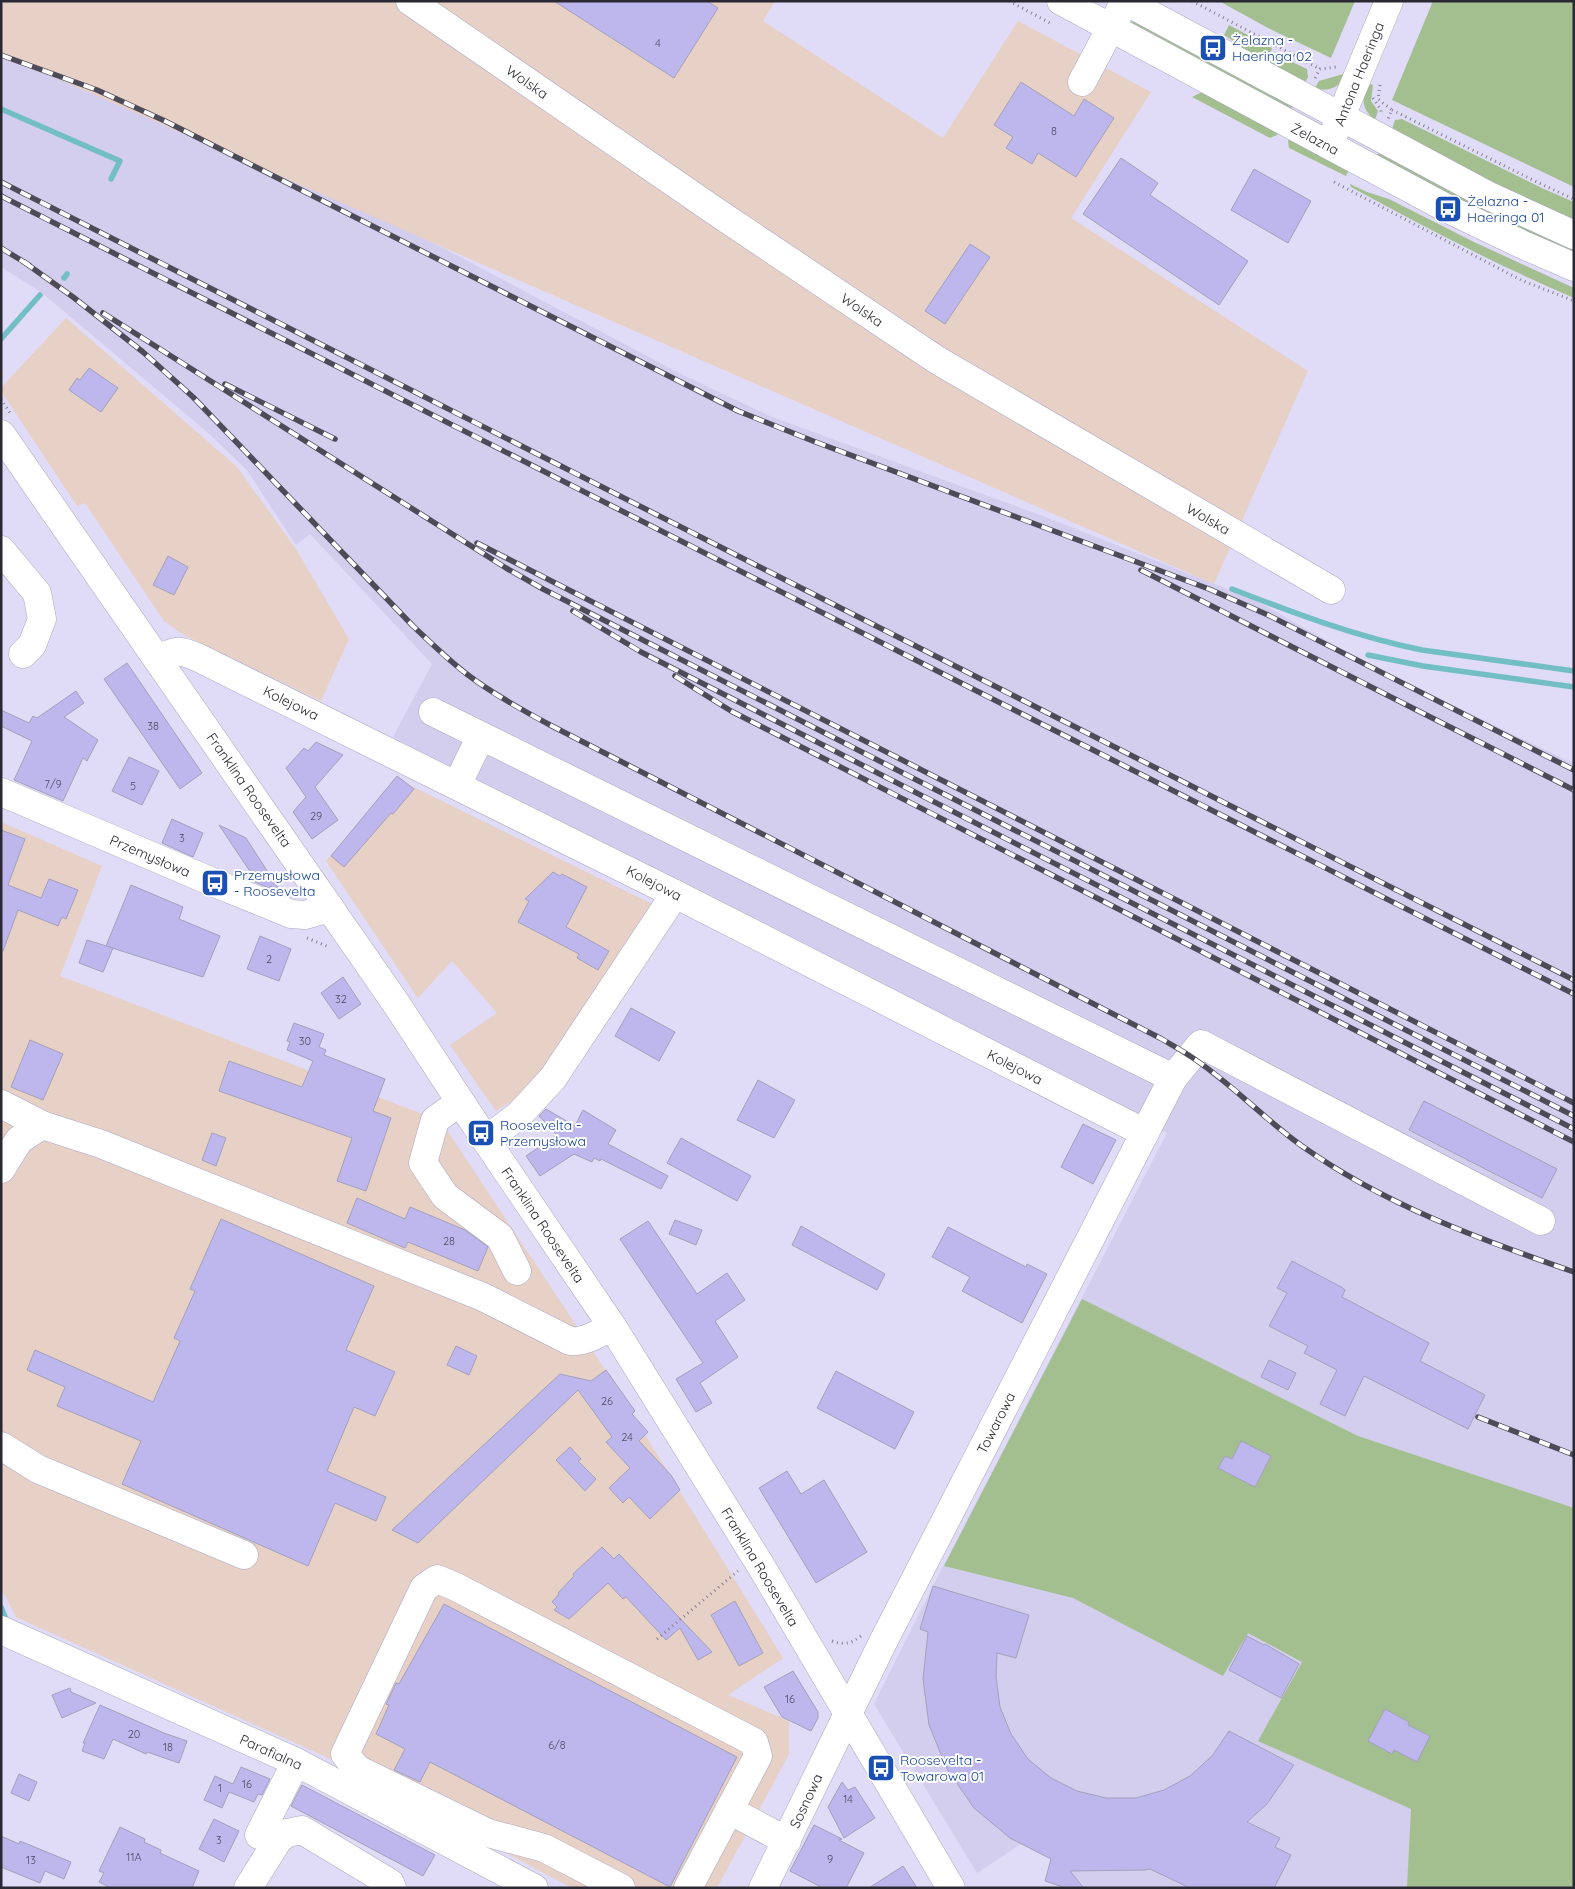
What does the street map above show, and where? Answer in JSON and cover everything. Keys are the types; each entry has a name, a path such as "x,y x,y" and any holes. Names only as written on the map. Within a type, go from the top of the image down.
{"street":[{"name":"Wolska","path":"410,1 718,213 937,360 1331,590"},
{"name":"Żelazna","path":"1061,1 1328,146 1473,221 1574,267"},
{"path":"1082,82 1125,1 1489,196 1574,235"},
{"name":"Antona Haeringa","path":"1328,146 1342,117 1389,1"},
{"name":"Franklina Roosevelta","path":"1,434 395,1002 460,1102 612,1326 761,1566 951,1888"},
{"path":"1,550 37,593 42,619 32,645 23,654"},
{"name":"Kolejowa","path":"158,659 174,651 186,652 675,894 1145,1133"},
{"path":"433,712 1173,1078"},
{"path":"457,785 481,736"},
{"name":"Przemysłowa","path":"1,792 291,914 305,915 330,908"},
{"path":"486,1140 519,1115 553,1078 675,894"},
{"name":"Towarowa","path":"848,1713 1173,1078 1201,1044 1541,1220"},
{"path":"460,1102 435,1120 423,1163 445,1196 500,1238 517,1271"},
{"path":"1,1104 42,1125 100,1144 483,1297 570,1341 582,1340 612,1326"},
{"path":"1,1169 19,1140 42,1125"},
{"path":"500,1238 534,1212"},
{"path":"1,1446 38,1469 244,1555"},
{"path":"621,1888 544,1848 479,1829 357,1769 345,1754 424,1588 437,1579 754,1742 758,1756 688,1888"},
{"name":"Parafialna","path":"1,1630 296,1762 534,1888"},
{"name":"Sosnowa","path":"763,1888 848,1713"},
{"path":"259,1835 296,1762"},
{"path":"729,1810 787,1841"},
{"path":"248,1888 278,1840 287,1833 302,1830 390,1883 392,1888"}],"path":[{"path":"1192,1 1320,69"},
{"path":"1375,135 1381,110 1374,101 1374,91 1378,84 1378,99 1392,110 1574,199"},
{"path":"1375,135 1392,110"},
{"path":"1343,188 1357,160"},
{"path":"1334,182 1521,280 1574,301"},
{"path":"657,1639 742,1567"}],"shaded area":[{"path":"1,1 775,1 763,21 943,138 1018,21 1151,92 1071,218 1308,371 1214,584 1,54"},
{"path":"1,36 168,110 443,248 681,374 772,417 1048,518 1255,600 1336,646 1574,764 1574,1888 1086,1888 1079,1880 1048,1870 1052,1860 1021,1844 977,1873 874,1704 1167,1133 829,959 584,838 393,737 432,664 310,534 296,545 247,470 206,431 41,292 1,267"},
{"path":"66,318 237,467 296,549 349,639 321,701 184,635 164,621 85,503 77,506 1,391 1,388"},
{"path":"397,779 654,905 529,1090 496,1111 450,1045 497,1013 452,961 418,998 326,861"},
{"path":"1,822 102,866 60,976 441,1121 595,1354 783,1658 728,1695 789,1721 789,1754 717,1888 572,1888 322,1755 16,1617 1,1588"}],"green space":[{"path":"1219,1 1355,1 1331,58 1268,28"},
{"path":"1433,1 1574,1 1574,187 1392,100"},
{"path":"1133,21 1293,106 1289,113 1130,23"},
{"path":"1229,25 1272,48 1271,52 1307,69 1308,77 1305,83 1233,45 1235,42 1224,35"},
{"path":"1343,74 1348,75 1334,88 1325,90 1315,88 1319,81"},
{"path":"1367,83 1373,85 1371,101 1378,111 1375,120 1367,112 1364,103"},
{"path":"1206,92 1280,131 1277,135 1270,138 1192,97"},
{"path":"1402,119 1574,202 1574,220 1459,165 1392,129 1395,120"},
{"path":"1290,136 1350,168 1346,176 1289,148 1288,141"},
{"path":"1379,152 1574,247 1574,257 1375,159"},
{"path":"1350,184 1389,199 1474,242 1574,288 1574,298 1461,245 1351,187"},
{"path":"1082,1299 1358,1436 1574,1508 1574,1888 1407,1888 1411,1809 1258,1741 1302,1662 1248,1633 1223,1676 1073,1598 944,1566"}],"building":[{"path":"554,1 707,1 718,8 674,78"},
{"path":"1021,82 1074,116 1084,99 1114,118 1076,177 1038,153 1032,164 1006,148 1013,137 994,125"},
{"path":"1121,158 1158,183 1150,195 1248,261 1219,305 1083,214"},
{"path":"1254,169 1311,201 1288,243 1231,210"},
{"path":"970,244 990,257 945,324 925,311"},
{"path":"89,368 118,388 101,412 69,390 77,378 80,380"},
{"path":"168,556 188,567 174,595 153,585"},
{"path":"127,663 202,773 180,789 104,679"},
{"path":"76,691 84,703 64,717 98,740 87,761 83,758 63,801 14,780 32,741 1,726 1,710 29,723 33,716 37,718"},
{"path":"316,742 343,755 315,787 338,820 312,839 293,812 306,797 286,768 304,748 308,751"},
{"path":"129,757 159,771 142,805 112,791"},
{"path":"397,776 414,789 344,867 331,856"},
{"path":"172,819 203,833 193,857 162,843"},
{"path":"219,825 246,838 282,894 271,886 269,888 255,882 258,876 249,870"},
{"path":"1,830 25,839 8,885 41,898 49,879 78,890 66,919 62,917 58,926 18,910 3,951 1,951"},
{"path":"553,872 560,876 562,874 587,887 566,927 609,951 598,970 577,958 579,954 518,922 529,901 525,899"},
{"path":"131,885 183,907 179,919 220,936 203,977 106,946"},
{"path":"260,936 291,949 279,981 247,969"},
{"path":"87,940 113,948 103,972 79,963"},
{"path":"343,977 361,1004 339,1019 321,993"},
{"path":"631,1008 675,1032 659,1061 615,1036"},
{"path":"294,1023 324,1034 319,1047 326,1050 324,1055 385,1079 373,1111 391,1118 366,1191 337,1181 352,1138 219,1091 229,1061 302,1087 313,1061 287,1050 290,1042 287,1041"},
{"path":"30,1040 63,1054 43,1100 11,1087"},
{"path":"758,1080 795,1100 774,1138 737,1120"},
{"path":"1424,1101 1557,1169 1542,1198 1409,1130"},
{"path":"546,1109 575,1126 583,1110 616,1130 608,1144 668,1176 661,1189 601,1159 600,1161 594,1158 592,1162 574,1154 540,1176 526,1156 557,1135 539,1116"},
{"path":"1083,1124 1116,1140 1093,1184 1061,1167"},
{"path":"212,1133 226,1138 216,1166 202,1160"},
{"path":"681,1138 751,1176 737,1201 667,1163"},
{"path":"357,1198 405,1219 410,1207 465,1230 488,1247 478,1271 408,1242 405,1248 347,1223"},
{"path":"221,1219 374,1286 346,1350 395,1372 375,1416 354,1407 327,1471 386,1497 376,1521 335,1503 308,1566 122,1484 141,1441 57,1406 65,1387 27,1370 35,1350 153,1402 180,1341 174,1338 195,1291 190,1289"},
{"path":"675,1220 702,1230 696,1245 669,1234"},
{"path":"648,1221 697,1294 727,1273 745,1300 715,1321 738,1357 700,1383 712,1403 696,1412 676,1379 703,1363 620,1239"},
{"path":"801,1226 885,1274 877,1290 792,1245"},
{"path":"948,1227 1026,1267 1027,1264 1047,1274 1022,1323 962,1291 970,1277 932,1257"},
{"path":"1292,1261 1343,1288 1345,1290 1342,1297 1429,1343 1420,1361 1485,1395 1468,1429 1364,1376 1345,1416 1320,1404 1337,1370 1304,1353 1308,1346 1269,1326 1287,1293 1277,1288"},
{"path":"456,1346 477,1356 469,1375 447,1365"},
{"path":"1269,1360 1296,1373 1288,1390 1261,1377"},
{"path":"606,1370 635,1411 632,1414 648,1432 639,1441 671,1475 680,1490 650,1519 629,1497 623,1503 609,1488 630,1468 606,1442 612,1437 578,1390 418,1543 392,1530 560,1374 591,1381"},
{"path":"836,1371 914,1412 895,1449 817,1408"},
{"path":"1241,1441 1271,1456 1255,1487 1218,1468 1225,1456 1232,1459"},
{"path":"570,1447 581,1459 578,1461 596,1479 585,1491 556,1460"},
{"path":"787,1471 801,1494 824,1480 867,1552 816,1583 759,1488"},
{"path":"602,1547 614,1559 619,1554 712,1652 698,1660 680,1628 666,1640 626,1597 623,1599 608,1583 569,1619 554,1610 557,1607 552,1602 558,1593 574,1576 573,1574"},
{"path":"933,1586 1029,1615 1016,1658 997,1653 996,1677 1000,1707 1011,1734 1028,1759 1051,1778 1077,1791 1106,1798 1136,1798 1164,1790 1190,1776 1212,1756 1229,1731 1294,1765 1267,1804 1247,1822 1280,1838 1275,1847 1291,1855 1274,1888 1190,1888 1150,1869 1070,1871 1084,1888 1066,1888 1045,1881 1051,1859 1010,1838 974,1808 947,1769 929,1725 923,1679 928,1632 920,1629"},
{"path":"735,1601 763,1653 739,1666 711,1615"},
{"path":"444,1604 737,1757 670,1887 430,1762 420,1782 394,1770 405,1749 376,1734 389,1705 386,1704 396,1683 399,1684"},
{"path":"1247,1636 1299,1664 1281,1698 1229,1670"},
{"path":"793,1671 818,1712 818,1718 811,1731 782,1717 764,1687"},
{"path":"70,1688 71,1692 96,1703 62,1718 52,1695"},
{"path":"100,1705 187,1741 179,1763 147,1752 146,1754 113,1739 104,1759 82,1751 85,1743 83,1743"},
{"path":"1385,1709 1409,1722 1408,1725 1430,1736 1417,1762 1394,1750 1392,1754 1368,1741"},
{"path":"241,1767 270,1779 262,1795 258,1794 254,1802 229,1792 222,1808 204,1800 215,1776 233,1784"},
{"path":"19,1774 37,1782 29,1801 11,1793"},
{"path":"842,1782 848,1790 855,1787 875,1818 844,1838 828,1807"},
{"path":"302,1785 435,1855 423,1876 291,1806"},
{"path":"214,1819 239,1831 224,1862 199,1849"},
{"path":"814,1825 864,1853 846,1888 823,1888 790,1871"},
{"path":"120,1827 145,1839 144,1842 161,1850 160,1853 199,1871 192,1888 111,1888 99,1882 104,1873 99,1871"},
{"path":"1,1836 19,1844 20,1841 71,1862 64,1879 45,1871 40,1883 1,1867"},
{"path":"903,1866 917,1888 869,1888"}],"waterway":[{"path":"1,109 120,161 111,179"},
{"path":"64,278 67,274"},
{"path":"1,339 40,295"},
{"path":"1232,589 1326,624 1398,645 1574,671"},
{"path":"1368,655 1423,666 1574,687"},
{"path":"1,1607 6,1619"}],"railway":[{"path":"1,55 97,90 165,121 738,411 813,441 1209,589 1268,615 1574,770"},
{"path":"1,182 1574,980"},
{"path":"1,196 1574,994"},
{"path":"1,248 29,265"},
{"path":"24,262 73,297 143,352 193,397 413,626 453,663 487,689 550,725 1160,1038 1205,1066 1302,1146 1366,1186 1434,1219 1503,1247 1574,1272"},
{"path":"103,313 506,568 543,589 1574,1116"},
{"path":"225,384 335,439"},
{"path":"477,543 1574,1103"},
{"path":"1141,570 1574,790"},
{"path":"573,611 641,652 1574,1129"},
{"path":"675,676 731,711 1574,1142"},
{"path":"1478,1417 1574,1455"}],"place":[{"name":"Żelazna - Haeringa 02","path":"1213,48"},
{"name":"Żelazna - Haeringa 01","path":"1448,209"},
{"name":"Przemysłowa - Roosevelta","path":"215,883"},
{"name":"Roosevelta - Przemysłowa","path":"481,1133"},
{"name":"Roosevelta - Towarowa 01","path":"881,1768"}]}
